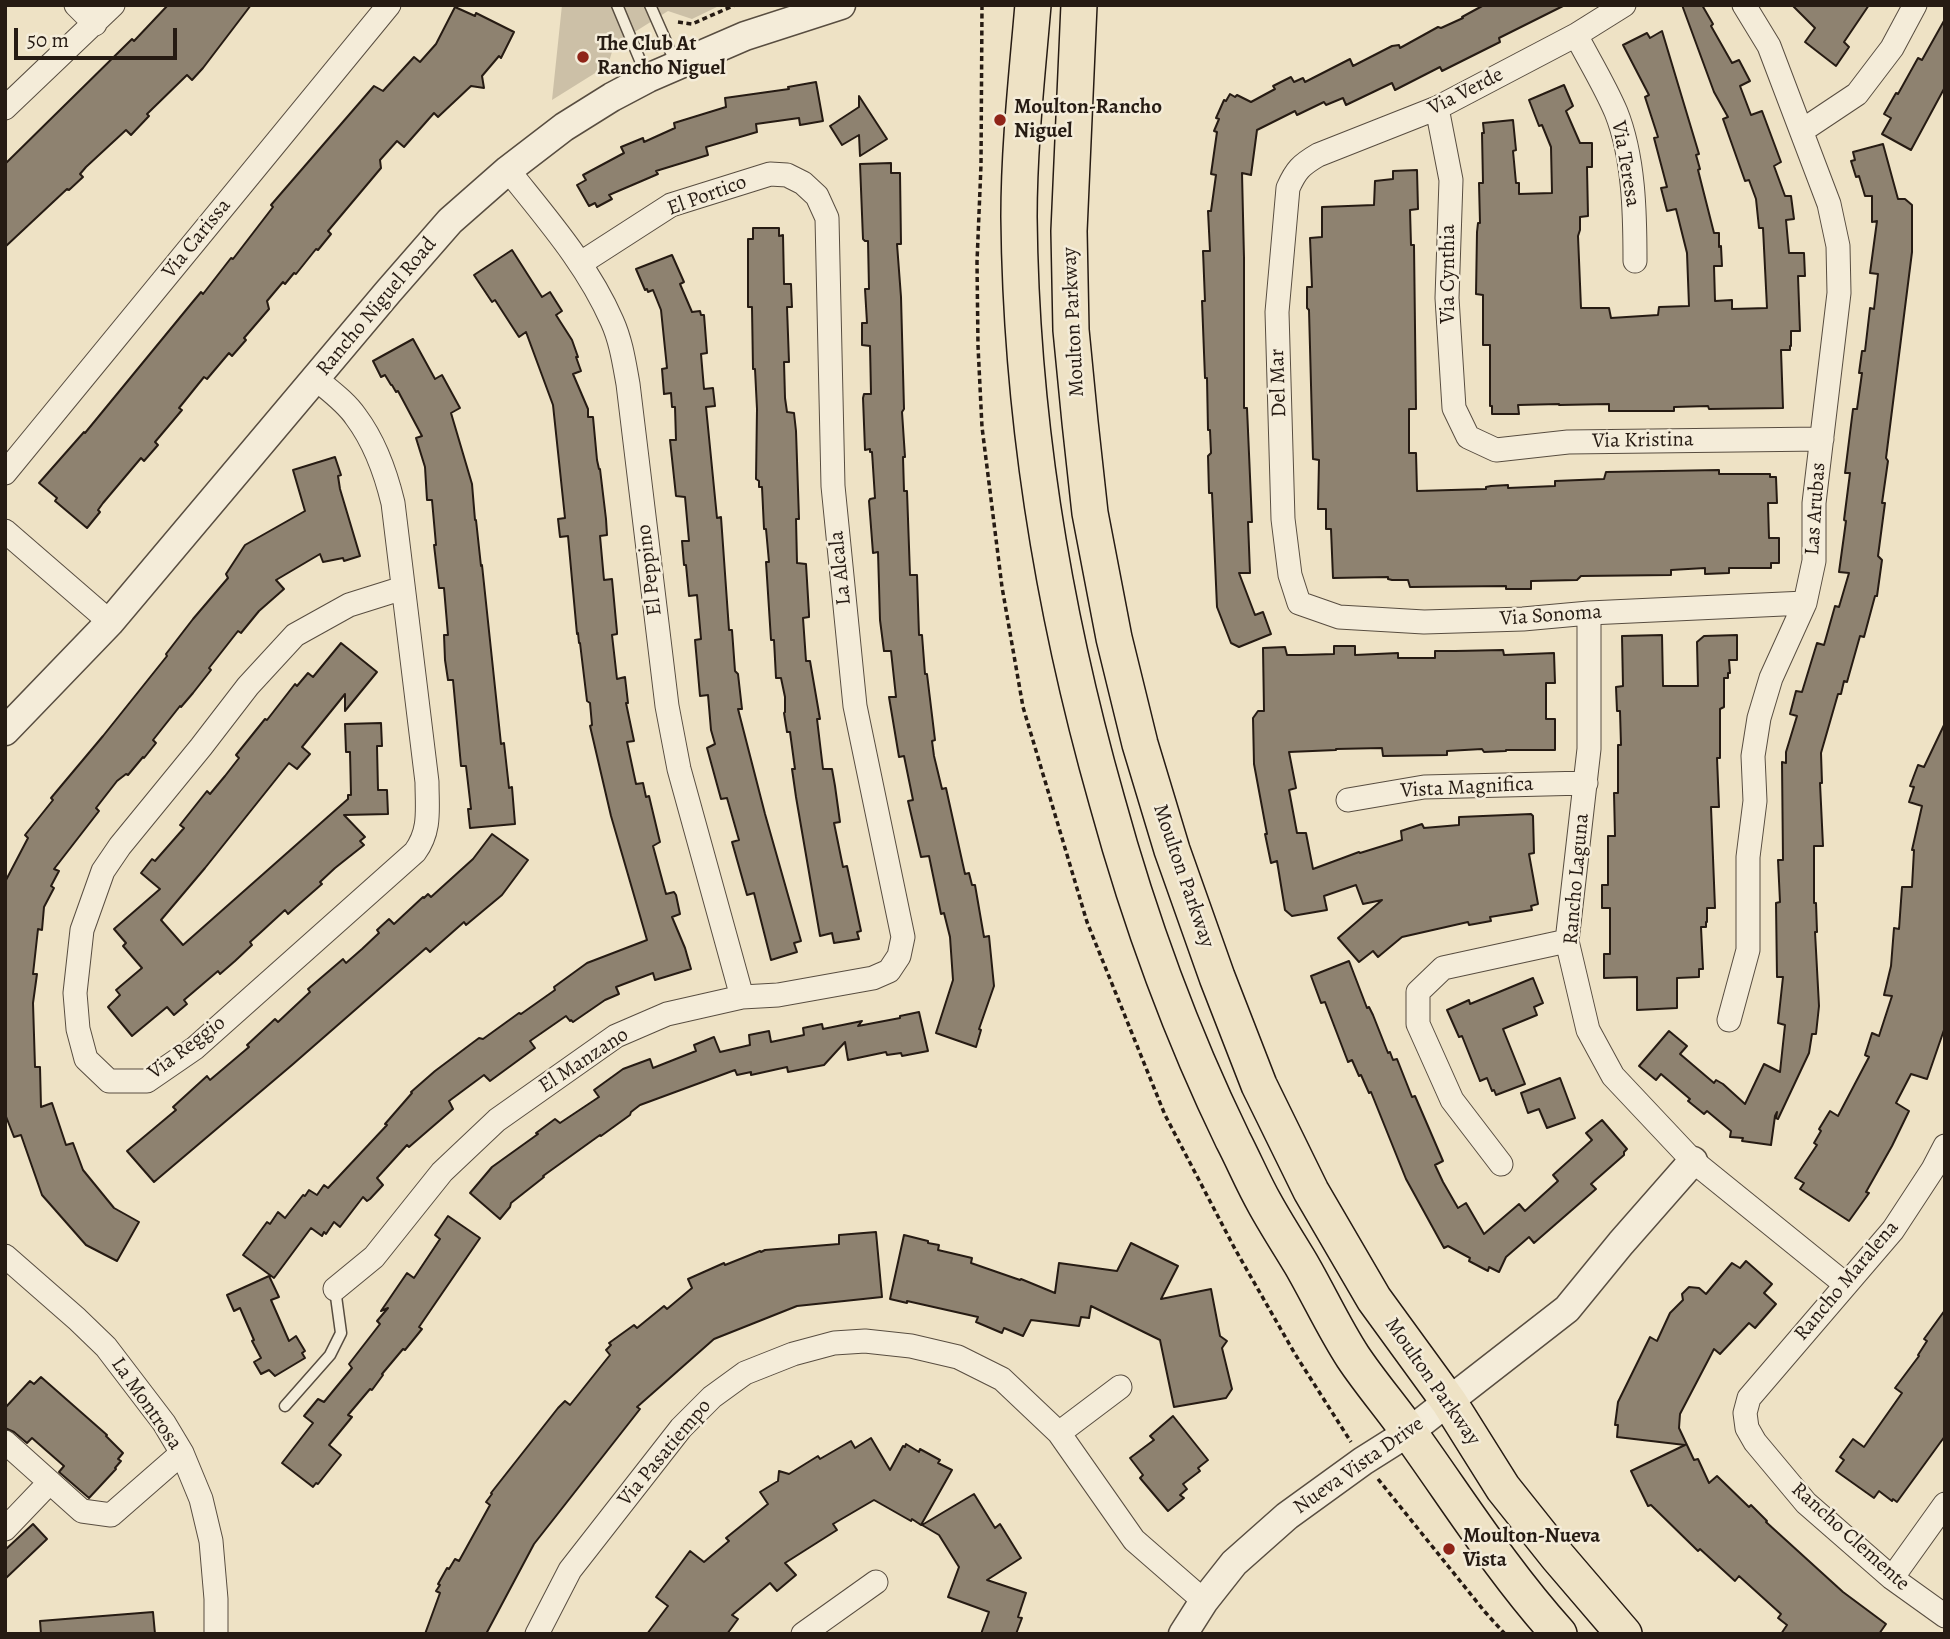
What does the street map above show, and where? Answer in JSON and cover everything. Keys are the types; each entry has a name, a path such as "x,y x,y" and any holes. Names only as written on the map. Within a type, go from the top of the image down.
{"main road":[{"path":"1033,5 1019,213 1021,300 1028,402 1052,573 1095,759 1125,868 1184,1031 1264,1202 1352,1355 1486,1544 1559,1634"},
{"name":"Moulton Parkway","path":"1079,5 1069,231 1073,343 1090,513 1114,638 1140,744 1176,863 1259,1085 1311,1191 1374,1300 1449,1402 1503,1488 1625,1634"}],"street":[{"path":"76,5 95,24"},
{"path":"5,108 113,5"},
{"name":"Via Carissa","path":"5,473 389,5"},
{"name":"Rancho Niguel Road","path":"5,731 110,622 450,220 508,170 564,128 612,97 676,64 745,36 841,5"},
{"name":"Via Verde","path":"1301,165 1318,155 1437,108 1576,35 1624,5"},
{"name":"Las Arubas","path":"1729,1020 1748,950 1748,858 1755,801 1753,756 1759,718 1771,678 1805,603 1814,561 1814,503 1839,293 1838,246 1829,204 1769,46 1744,5"},
{"path":"1803,130 1857,94 1892,48 1915,5"},
{"name":"Via Teresa","path":"1576,35 1616,113 1630,163 1635,209 1635,261"},
{"name":"Via Cynthia","path":"1437,108 1451,180 1447,298 1454,408 1468,437"},
{"name":"Del Mar","path":"1299,603 1290,575 1283,519 1277,312 1288,188 1301,165"},
{"name":"El Peppino","path":"508,170 581,263 612,321 621,348 628,384 669,719 678,769 742,997"},
{"name":"El Portico","path":"581,263 671,205 770,174 787,176 803,183"},
{"name":"La Alcala","path":"803,183 817,196 827,218 833,486 855,706 900,916 903,937 899,956"},
{"name":"Via Reggio","path":"316,379 356,416 388,481 393,503 428,782 428,824 424,840 415,852 195,1048 147,1082 109,1081 86,1059 78,1029 75,993 82,930 103,872 120,846 248,686 295,635 349,604 403,588"},
{"name":"Via Kristina","path":"1468,437 1496,450 1568,442 1822,439"},
{"path":"5,531 110,622"},
{"name":"Via Sonoma","path":"1299,603 1339,617 1424,622 1805,603"},
{"name":"Rancho Laguna","path":"1589,613 1589,748 1567,941 1588,1030 1613,1076 1693,1161 1845,1284"},
{"name":"Vista Magnifica","path":"1348,800 1424,787 1586,783"},
{"path":"1501,1164 1452,1100 1418,1024 1418,992 1443,968 1567,941"},
{"name":"El Manzano","path":"335,1289 374,1256 442,1172 497,1120 616,1036 667,1014 742,997 778,995 873,978 889,971 899,956"},
{"name":"Rancho Maralena","path":"1745,1413 1749,1398 1893,1230 1945,1146"},
{"name":"Nueva Vista Drive","path":"1183,1634 1203,1601 1234,1563 1287,1516 1363,1461 1409,1432 1567,1309 1693,1161"},
{"name":"La Montrosa","path":"5,1256 106,1347 164,1423 182,1453 201,1499 211,1541 216,1634"},
{"name":"Via Pasatiempo","path":"537,1634 570,1570 681,1428 712,1397 745,1373 793,1354 834,1343 865,1341 911,1346 958,1357 1002,1379 1059,1433 1134,1540 1203,1601"},
{"path":"1059,1433 1120,1387"},
{"name":"Rancho Clemente","path":"1745,1413 1747,1428 1755,1442 1806,1503 1892,1578 1945,1616"},
{"path":"5,1442 82,1511 111,1515 182,1453"},
{"path":"5,1529 49,1483"},
{"path":"1892,1578 1945,1504"},
{"path":"803,1634 877,1582"}],"lane":[{"path":"617,5 648,78"},
{"path":"650,5 676,64"},
{"path":"285,1406 330,1355 341,1333 335,1289"}],"path":[{"path":"678,22 692,24 735,5"}],"shaded area":[{"name":"The Club At Rancho Niguel","path":"562,5 721,5 692,19 668,11 614,45 608,65 552,100"}],"building":[{"path":"168,5 251,5 192,80 187,75 147,114 149,116 131,135 126,130 86,167 80,174 83,177 5,247 5,164"},
{"path":"1484,5 1565,5 1499,38 1500,42 1442,71 1440,67 1395,90 1392,83 1346,105 1343,98 1326,105 1324,102 1297,115 1295,111 1257,130 1251,175 1242,173 1244,408 1247,408 1252,522 1248,522 1250,573 1239,573 1255,615 1263,612 1271,634 1239,647 1231,643 1217,607 1212,493 1209,493 1208,456 1211,453 1202,301 1205,301 1203,251 1210,251 1208,211 1211,211 1216,175 1211,174 1217,132 1214,131 1219,119 1216,118 1224,100 1226,101 1230,94 1251,102 1291,77 1294,82 1303,78 1305,82 1350,59 1353,66 1392,46 1399,45 1400,48"},
{"path":"1682,5 1702,5 1732,63 1739,60 1750,81 1740,86 1751,115 1762,111 1781,162 1774,166 1785,196 1791,196 1794,219 1786,220 1789,253 1804,253 1805,276 1798,276 1800,331 1791,331 1790,350 1781,350 1783,408 1709,409 1708,406 1674,407 1674,411 1609,411 1609,404 1559,404 1518,405 1519,414 1492,414 1490,345 1483,345 1483,295 1476,294 1479,183 1483,183 1483,123 1513,120 1516,150 1513,151 1519,194 1552,193 1551,147 1529,100 1564,85 1573,106 1566,111 1580,143 1592,143 1592,167 1587,167 1588,216 1580,217 1578,236 1581,308 1609,308 1611,318 1658,315 1659,307 1689,306 1687,253 1676,209 1667,211 1661,188 1667,187 1654,138 1658,137 1645,97 1649,95 1623,45 1647,33 1650,38 1662,31 1699,154 1696,155 1700,169 1698,170 1714,233 1719,233 1719,247 1721,246 1722,266 1714,266 1715,301 1732,300 1732,309 1767,308 1763,228 1759,228 1756,199 1749,180 1745,181 1723,119 1728,117 1714,92"},
{"path":"1792,5 1869,5 1844,42 1849,47 1836,66 1805,42 1815,28"},
{"path":"455,7 475,16 476,13 514,32 501,58 499,56 482,76 484,88 471,86 438,117 434,113 404,147 397,141 380,160 381,168 328,231 331,234 296,274 285,284 283,282 267,301 269,309 244,338 246,340 232,356 229,353 207,379 204,377 179,408 182,410 155,442 158,445 144,461 141,458 103,503 98,510 100,512 87,528 55,501 57,498 39,483 85,433 201,292 203,294 231,258 233,259 273,207 271,205 374,86 383,91 414,57 420,62 436,44"},
{"path":"1945,19 1945,87 1911,150 1882,134 1891,118 1884,114 1918,58 1922,60"},
{"path":"816,82 823,121 800,125 799,118 756,124 757,132 706,147 708,155 656,171 658,174 609,195 612,199 597,207 595,203 589,206 577,185 586,180 583,175 624,153 621,147 643,138 644,142 675,128 674,123 726,107 725,98 789,89 788,87"},
{"path":"859,96 887,139 860,156 859,135 842,145 830,126 859,107"},
{"path":"1883,144 1898,199 1905,199 1912,205 1912,252 1886,458 1888,461 1882,503 1885,503 1878,556 1882,560 1877,596 1864,637 1860,636 1847,682 1844,681 1841,694 1838,694 1821,753 1823,846 1814,846 1819,1006 1816,1034 1812,1034 1809,1053 1778,1119 1777,1112 1775,1116 1771,1145 1730,1137 1731,1131 1707,1111 1704,1114 1688,1101 1690,1099 1661,1074 1656,1080 1639,1066 1669,1031 1687,1046 1680,1054 1714,1083 1716,1080 1723,1084 1745,1104 1764,1064 1780,1072 1785,1025 1778,1023 1783,977 1777,977 1776,903 1780,902 1778,860 1783,860 1782,762 1786,763 1786,752 1797,716 1790,714 1796,691 1802,692 1817,643 1824,645 1835,606 1839,607 1849,573 1839,572 1850,473 1845,473 1853,409 1857,409 1862,351 1865,351 1870,308 1874,309 1878,274 1870,273 1877,221 1872,222 1872,196 1865,196 1851,161 1855,160 1853,152"},
{"path":"891,163 891,173 900,173 901,244 897,244 901,297 904,491 907,491 910,575 917,575 919,635 922,635 927,674 935,740 932,741 934,756 942,789 946,788 965,874 969,873 972,885 975,885 984,937 989,936 994,986 979,1029 981,1030 976,1047 936,1033 953,980 950,937 944,913 941,914 929,856 921,857 908,801 913,800 904,756 899,757 889,697 896,697 891,651 884,651 880,620 878,552 873,553 869,501 875,498 872,452 870,449 865,450 863,398 864,394 871,394 870,346 862,345 862,323 867,323 865,289 869,289 868,241 863,239 860,164"},
{"path":"1417,170 1418,209 1410,210 1411,245 1414,245 1416,409 1409,409 1409,453 1416,453 1417,491 1486,489 1508,485 1508,488 1555,486 1555,481 1604,479 1606,472 1719,470 1719,474 1770,474 1770,477 1776,477 1777,503 1768,503 1769,538 1779,538 1779,563 1771,563 1771,568 1729,568 1729,573 1705,574 1705,568 1671,570 1671,575 1581,576 1577,580 1531,581 1531,589 1506,589 1506,586 1410,587 1408,580 1392,580 1388,577 1333,578 1331,529 1326,529 1326,509 1318,509 1319,460 1313,459 1307,308 1307,287 1312,287 1310,238 1322,237 1322,207 1374,205 1375,181 1393,179 1393,171"},
{"path":"753,228 779,228 779,236 783,235 784,284 791,284 792,307 787,307 789,362 784,362 785,398 787,412 794,413 796,431 799,519 796,519 797,563 806,564 809,614 809,617 803,618 806,661 810,661 820,719 817,719 823,769 832,769 835,786 840,822 834,823 843,867 847,866 861,931 857,932 859,939 834,943 832,933 820,936 796,797 790,732 787,732 784,713 785,697 781,678 776,678 774,640 771,640 766,529 762,487 759,487 759,481 756,479 757,409 752,307 748,307 748,239 753,239"},
{"path":"512,250 542,297 550,292 562,311 556,315 572,340 581,371 573,374 588,409 588,417 593,417 606,519 607,535 600,536 604,580 612,579 617,634 612,635 617,679 625,677 626,703 634,741 627,742 636,784 643,783 646,797 649,796 660,842 653,846 666,894 674,892 676,895 680,914 672,917 691,969 655,980 653,973 616,987 619,994 605,1000 573,1022 566,1016 530,1041 535,1048 490,1081 484,1075 449,1101 453,1109 409,1147 407,1145 377,1178 383,1185 367,1201 363,1197 340,1227 334,1222 322,1236 311,1228 274,1278 243,1255 267,1222 270,1224 278,1212 285,1218 309,1190 317,1195 324,1185 328,1188 387,1125 385,1124 411,1092 479,1038 483,1039 521,1014 587,963 647,940 611,816 590,726 590,703 587,701 577,634 568,536 560,537 558,519 565,518 553,405 526,332 519,337 495,300 492,302 474,275"},
{"path":"672,255 684,282 680,284 692,312 700,311 701,315 704,315 707,353 701,354 704,389 713,388 715,406 706,407 717,518 721,517 729,630 732,630 735,671 738,674 742,709 738,709 801,941 794,943 797,952 771,960 754,893 747,895 732,842 739,840 727,798 721,799 707,748 715,744 708,695 700,696 695,640 701,639 697,595 689,596 684,565 682,541 689,541 685,497 676,496 670,440 676,440 675,407 672,407 671,393 664,394 662,369 667,368 661,310 653,290 645,290 636,269"},
{"path":"413,339 435,379 442,375 460,408 451,413 472,484 501,744 504,743 509,788 512,787 515,824 470,828 468,809 471,809 466,766 461,766 453,680 448,680 445,660 444,635 448,635 444,588 439,588 432,500 427,500 425,467 416,438 422,436 398,391 396,392 385,375 381,377 373,361"},
{"path":"335,457 341,475 338,476 340,489 360,556 344,561 343,558 323,562 320,554 276,580 284,589 259,611 241,633 238,631 209,668 211,670 153,740 156,743 144,758 128,775 117,781 96,808 99,811 54,869 59,871 44,907 42,930 38,929 33,974 37,974 33,1003 35,1067 40,1067 41,1107 52,1103 66,1145 73,1143 83,1170 114,1208 139,1222 117,1261 86,1245 42,1195 21,1135 14,1137 5,1114 5,882 28,838 25,835 53,800 51,798 228,578 226,574 245,545 305,511 293,470"},
{"path":"1662,635 1663,686 1698,686 1697,642 1704,636 1737,635 1737,660 1729,660 1730,673 1728,678 1724,678 1724,707 1720,709 1720,758 1717,758 1719,807 1711,807 1715,908 1707,908 1706,927 1701,927 1703,969 1699,969 1699,977 1677,978 1677,1008 1637,1010 1637,977 1604,978 1604,954 1610,954 1610,908 1602,908 1602,885 1608,885 1608,836 1615,836 1614,793 1618,793 1618,745 1621,745 1616,687 1623,686 1622,636"},
{"path":"341,643 377,672 345,711 345,694 302,747 310,754 297,769 289,763 161,920 183,945 348,799 348,795 351,795 350,752 346,752 345,724 381,723 382,746 377,746 378,790 387,790 388,814 344,815 365,837 360,841 364,845 335,868 320,882 322,884 288,914 285,910 220,974 218,971 184,1000 187,1004 174,1015 167,1007 132,1036 108,1007 120,995 116,990 142,968 123,946 126,943 114,929 160,889 141,873 184,828 180,825 207,791 210,794 225,776 239,758 236,755 295,684 297,686 308,673 313,677"},
{"path":"1334,646 1355,646 1355,655 1398,653 1398,658 1435,658 1435,651 1503,650 1504,655 1554,653 1555,683 1546,683 1546,719 1555,719 1555,750 1484,752 1482,749 1447,751 1447,755 1383,756 1382,748 1289,752 1296,788 1289,790 1297,833 1306,833 1313,869 1402,840 1401,831 1422,824 1424,828 1459,825 1459,817 1531,814 1534,853 1529,854 1538,904 1531,906 1532,910 1490,917 1491,921 1469,925 1468,922 1402,937 1378,957 1373,951 1359,962 1338,938 1382,900 1363,904 1356,885 1324,896 1327,910 1292,916 1285,910 1277,861 1271,863 1254,764 1253,718 1258,711 1264,711 1263,648 1285,647 1287,655 1301,655 1334,654"},
{"path":"1945,723 1945,1027 1927,1079 1911,1074 1896,1103 1909,1111 1866,1192 1869,1193 1849,1221 1800,1189 1804,1183 1795,1178 1817,1145 1814,1143 1821,1131 1819,1129 1830,1111 1838,1116 1869,1057 1865,1055 1872,1033 1879,1036 1892,996 1884,995 1891,966 1894,928 1899,929 1902,887 1912,887 1912,850 1922,806 1909,802 1914,787 1910,786 1918,765 1924,767"},
{"path":"492,834 528,860 502,895 466,925 464,922 430,952 426,948 154,1182 127,1151 176,1110 173,1107 207,1076 210,1080 249,1047 247,1045 275,1019 278,1022 310,992 308,989 343,959 346,963 362,949 389,919 394,924 423,897 428,894 431,897 473,859"},
{"path":"1349,961 1388,1053 1390,1052 1393,1060 1397,1059 1443,1161 1435,1165 1443,1182 1458,1208 1466,1203 1484,1234 1519,1204 1525,1211 1558,1181 1553,1175 1592,1140 1586,1133 1602,1120 1627,1149 1624,1155 1591,1184 1596,1189 1534,1243 1529,1237 1506,1257 1499,1272 1489,1267 1488,1271 1448,1246 1444,1248 1406,1179 1371,1092 1369,1093 1352,1060 1348,1062 1325,1002 1321,1003 1311,976"},
{"path":"1533,978 1543,1003 1534,1007 1537,1015 1503,1029 1525,1084 1496,1095 1487,1078 1480,1081 1462,1036 1459,1037 1447,1010 1469,1000 1470,1004"},
{"path":"919,1012 928,1051 902,1056 901,1053 887,1055 886,1052 848,1060 845,1042 824,1065 788,1072 787,1067 751,1075 751,1072 737,1075 735,1070 640,1105 630,1115 543,1176 511,1203 500,1219 470,1193 492,1167 538,1134 536,1133 555,1119 560,1123 599,1097 594,1090 623,1069 650,1059 653,1068 696,1051 694,1045 714,1037 720,1052 750,1045 749,1035 769,1031 771,1042 804,1035 803,1028 822,1024 823,1029 862,1021 858,1026"},
{"path":"1560,1078 1575,1118 1547,1128 1539,1109 1528,1113 1521,1093"},
{"path":"448,1216 480,1238 419,1327 422,1329 348,1415 352,1417 329,1445 341,1455 313,1487 282,1463 313,1423 304,1416 318,1399 324,1402 352,1368 349,1364 380,1324 377,1321 388,1308 381,1311 407,1273 414,1278 440,1239 435,1235"},
{"path":"876,1232 882,1297 797,1306 714,1339 637,1407 640,1409 534,1544 486,1634 425,1634 440,1593 436,1591 440,1585 438,1584 455,1559 459,1561 490,1505 486,1502 491,1493 558,1408 565,1401 570,1405 610,1355 606,1350 611,1345 609,1343 634,1325 637,1328 664,1306 667,1309 692,1288 688,1279 724,1263 725,1265 760,1251 839,1244 839,1235"},
{"path":"904,1235 939,1245 938,1250 972,1258 971,1263 1055,1293 1059,1263 1117,1271 1131,1243 1178,1266 1161,1299 1211,1289 1220,1336 1227,1341 1222,1348 1232,1389 1226,1398 1174,1407 1160,1340 1091,1306 1089,1318 1081,1317 1079,1326 1031,1320 1023,1336 1004,1328 1002,1333 976,1322 978,1317 890,1299"},
{"path":"1746,1261 1772,1284 1764,1293 1776,1304 1755,1328 1749,1323 1720,1354 1714,1349 1680,1414 1679,1428 1694,1460 1698,1459 1709,1483 1717,1476 1843,1592 1886,1624 1879,1634 1781,1634 1787,1625 1778,1618 1781,1614 1739,1576 1735,1581 1700,1549 1698,1551 1651,1505 1648,1506 1631,1471 1685,1445 1617,1437 1618,1425 1615,1425 1618,1402 1650,1337 1657,1341 1670,1313 1683,1300 1682,1294 1689,1287 1699,1288 1706,1294 1732,1263 1740,1268"},
{"path":"269,1276 279,1297 271,1300 289,1341 296,1336 305,1351 302,1353 305,1358 275,1376 269,1370 261,1374 254,1362 261,1358 252,1341 254,1340 240,1308 234,1311 227,1295"},
{"path":"1945,1310 1945,1436 1897,1502 1879,1491 1874,1498 1836,1471 1844,1460 1840,1457 1853,1439 1864,1447 1902,1393 1895,1388 1919,1356 1927,1341 1924,1339"},
{"path":"41,1377 107,1435 123,1453 118,1459 121,1461 116,1469 89,1498 59,1472 64,1466 32,1438 27,1443 5,1428 5,1408 30,1381 34,1384"},
{"path":"1173,1416 1208,1460 1198,1468 1200,1471 1183,1484 1187,1489 1180,1495 1184,1498 1168,1511 1140,1478 1143,1475 1130,1458 1154,1440 1150,1436"},
{"path":"871,1438 890,1470 906,1444 940,1460 938,1463 952,1470 921,1525 874,1500 833,1524 837,1530 785,1563 796,1575 777,1591 770,1583 732,1615 738,1619 727,1634 647,1634 668,1606 656,1597 690,1551 704,1562 729,1541 726,1538 768,1504 760,1492 778,1481 779,1471 789,1474 818,1456 820,1459 851,1441 855,1448"},
{"path":"974,1494 995,1528 1000,1524 1021,1558 987,1580 1026,1593 1016,1634 981,1634 989,1612 948,1597 959,1567 939,1535 922,1525"},
{"path":"33,1524 47,1539 5,1579 5,1550"},
{"path":"153,1612 155,1634 41,1634 40,1621"}],"place":[{"name":"The Club At Rancho Niguel","path":"583,57"},
{"name":"Moulton-Rancho Niguel","path":"1000,120"},
{"name":"Moulton-Nueva Vista","path":"1449,1549"}]}
